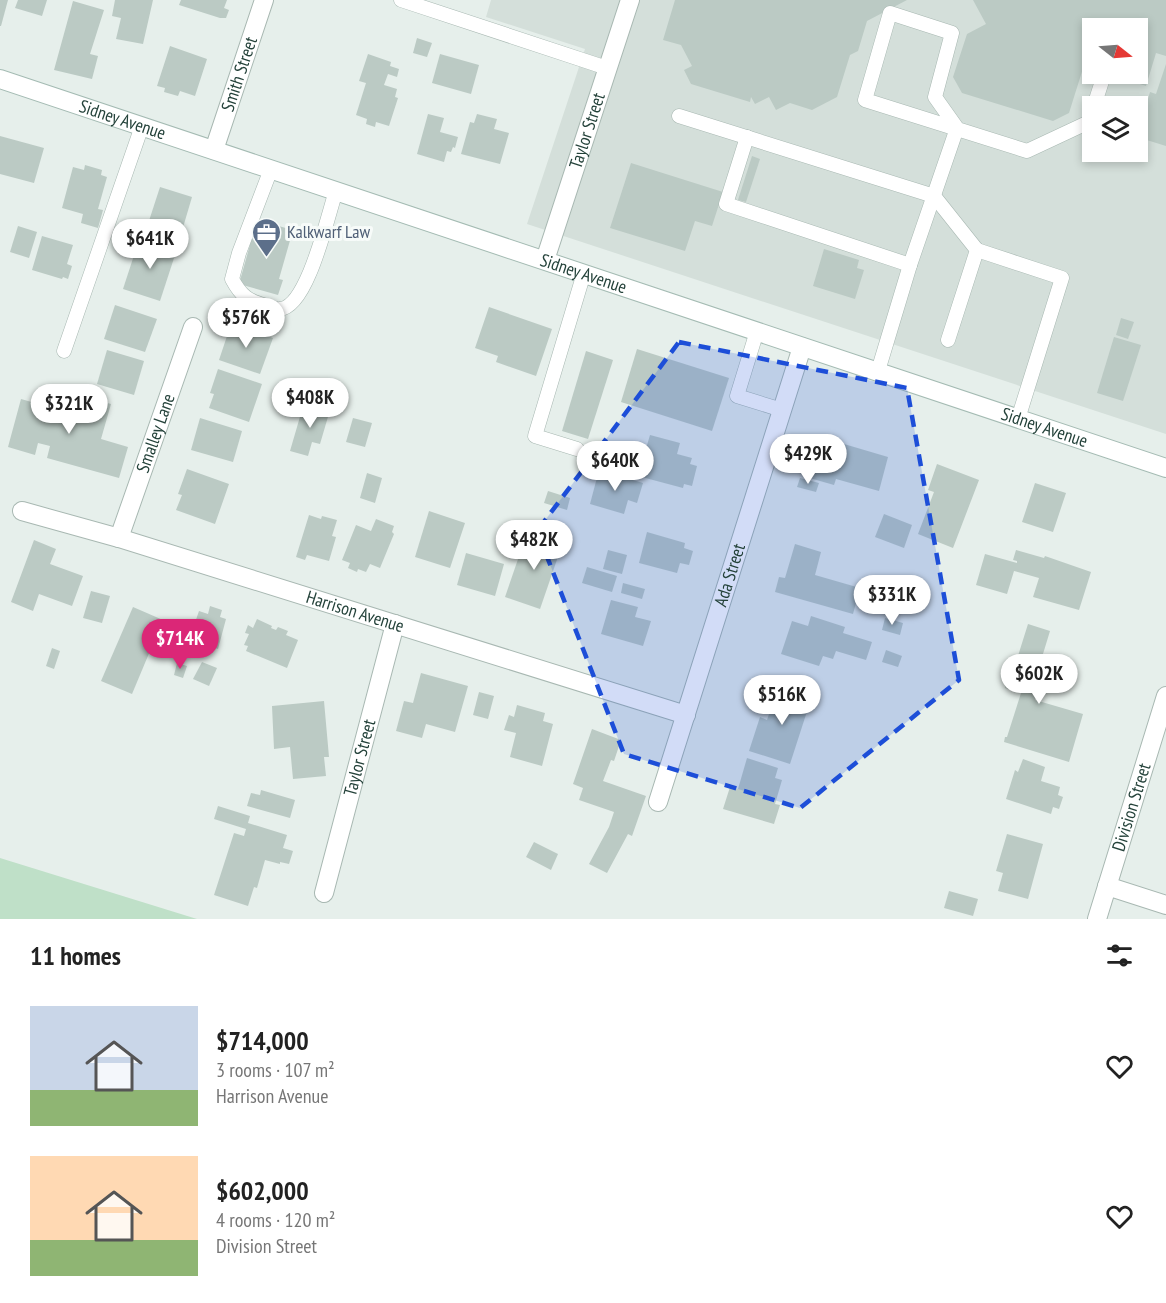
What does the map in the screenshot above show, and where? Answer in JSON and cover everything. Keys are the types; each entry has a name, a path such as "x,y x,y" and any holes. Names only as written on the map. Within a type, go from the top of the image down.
{"street":[{"name":"Smith Street","path":"214,150 264,0"},
{"name":"Taylor Street","path":"545,260 630,0"},
{"name":"Sidney Avenue","path":"0,79 1166,468"},
{"name":"Smalley Lane","path":"119,538 193,327"},
{"name":"Ada Street","path":"658,801 802,346"},
{"name":"Harrison Avenue","path":"22,511 119,538 686,715"},
{"name":"Taylor Street","path":"324,892 395,624"},
{"name":"Division Street","path":"1097,919 1166,696"},
{"path":"1107,886 1166,904"}],"lane":[{"path":"401,0 607,68"},
{"path":"957,128 935,97 952,33 891,13 865,100 1027,151 1082,125"},
{"path":"679,116 934,196 977,250 1062,278 1018,419"},
{"path":"64,351 142,126"},
{"path":"878,371 910,265 957,128"},
{"path":"747,137 726,204 910,265"},
{"path":"271,169 239,253 232,279 240,294 256,303 280,309 291,305 303,290 336,190"},
{"path":"948,340 977,250"},
{"path":"577,448 535,436 584,273"},
{"path":"757,332 736,396 782,410"}],"highlighted area":[{"path":"679,342 907,388 959,680 800,808 624,754 537,531"}],"shaded area":[{"path":"491,0 1166,0 1166,434 527,224 585,49 486,17"}],"green space":[{"path":"0,858 197,919 0,919"}],"building":[{"path":"0,0 8,0 1,26 0,26"},
{"path":"18,0 47,0 42,16 15,8"},
{"path":"115,0 153,0 143,44 116,39 121,18 112,16"},
{"path":"181,0 227,0 224,8 229,10 226,18 220,18 179,5"},
{"path":"675,0 907,0 867,21 858,51 850,55 837,97 812,110 790,103 776,110 769,97 755,104 751,97 750,102 691,84 684,70 692,66 681,45 663,40"},
{"path":"973,0 1166,0 1166,56 1156,53 1148,79 1148,18 1082,18 1082,72 1069,113 1053,121 962,93 953,77 967,34 986,24"},
{"path":"73,1 104,10 90,54 98,56 92,79 54,70"},
{"path":"417,38 432,43 427,57 413,53"},
{"path":"170,46 207,59 195,96 180,91 178,96 164,92 165,88 157,86"},
{"path":"368,54 391,62 390,66 399,69 397,77 388,74 384,85 397,89 395,97 398,98 389,126 376,122 375,127 366,124 367,119 356,115 366,83 359,81"},
{"path":"440,54 479,65 471,94 432,83"},
{"path":"1166,64 1166,146 1148,140 1148,99 1150,92 1156,94"},
{"path":"428,114 444,118 440,132 458,137 455,148 453,147 451,152 447,151 444,162 417,154"},
{"path":"477,114 497,119 494,129 509,133 500,164 461,154 470,122 474,123"},
{"path":"0,136 44,148 34,183 0,174"},
{"path":"752,156 760,159 746,202 738,200"},
{"path":"631,163 723,192 712,226 695,221 685,251 610,228"},
{"path":"85,165 102,170 101,175 107,177 98,209 103,210 98,228 81,223 83,214 62,208 73,167 84,170"},
{"path":"160,187 192,197 179,241 146,230"},
{"path":"257,220 293,230 279,279 283,280 278,295 239,284"},
{"path":"18,226 37,232 29,258 10,252"},
{"path":"42,236 73,245 67,264 72,266 68,279 32,270"},
{"path":"139,240 176,252 160,301 123,289"},
{"path":"824,249 859,260 857,268 864,270 855,299 813,286"},
{"path":"115,305 157,319 145,352 104,339"},
{"path":"489,307 552,329 536,376 496,362 498,356 475,348"},
{"path":"1121,318 1134,322 1128,339 1116,335"},
{"path":"231,324 273,338 260,374 219,360"},
{"path":"1114,337 1141,345 1123,401 1097,393"},
{"path":"637,349 729,378 712,431 621,402"},
{"path":"107,350 144,361 134,395 97,384"},
{"path":"586,351 613,360 588,439 562,431"},
{"path":"218,369 262,384 249,422 209,408 214,394 210,393"},
{"path":"86,397 111,404 101,439 128,447 119,478 47,458 50,446 38,443 35,455 8,447 21,399 63,411 66,403 83,408"},
{"path":"304,403 330,410 320,444 312,442 308,456 290,451"},
{"path":"200,418 242,431 233,462 191,450"},
{"path":"353,418 372,423 365,447 346,442"},
{"path":"650,435 680,443 677,454 692,458 690,464 697,466 692,486 684,484 683,488 638,476"},
{"path":"844,444 888,457 879,491 836,479 834,485 806,477 813,452 839,459"},
{"path":"937,464 979,480 953,548 918,534 934,492 928,490"},
{"path":"187,469 229,484 215,524 176,510 182,495 178,494"},
{"path":"599,470 643,483 637,503 628,500 624,514 590,504"},
{"path":"367,473 382,478 375,503 360,498"},
{"path":"800,478 819,483 816,492 797,487"},
{"path":"1035,483 1066,493 1053,532 1022,522"},
{"path":"548,491 570,498 567,510 544,503"},
{"path":"429,511 465,523 450,568 415,557"},
{"path":"884,514 912,525 904,548 875,537"},
{"path":"309,515 321,519 322,516 337,520 332,536 336,537 329,561 307,555 305,560 296,557"},
{"path":"376,519 394,526 392,532 394,534 380,568 370,564 366,572 358,569 357,572 348,568 350,563 342,560 356,525 371,531"},
{"path":"647,532 685,543 684,548 693,551 689,565 680,563 677,573 639,563"},
{"path":"527,533 562,545 540,609 505,597"},
{"path":"34,540 56,549 50,564 83,576 72,606 39,594 33,611 11,602"},
{"path":"795,544 821,552 815,575 860,588 853,614 775,592 779,577 785,578"},
{"path":"608,550 627,555 622,574 603,569"},
{"path":"1016,550 1044,558 1045,556 1091,572 1079,610 1033,597 1039,578 1014,571 1007,594 976,585 985,554 1017,563 1013,560"},
{"path":"466,553 504,564 495,596 457,585"},
{"path":"587,567 617,576 612,592 582,583"},
{"path":"623,583 645,589 642,599 621,593"},
{"path":"91,591 110,596 102,623 83,618"},
{"path":"611,600 638,607 635,617 651,621 643,646 601,634"},
{"path":"210,606 222,610 220,617 226,619 218,649 189,640 199,611 208,614"},
{"path":"133,607 163,620 132,694 101,681"},
{"path":"811,616 845,627 843,633 872,642 866,660 836,651 833,659 823,656 819,666 781,654 792,621 808,626"},
{"path":"885,618 903,623 900,635 882,630"},
{"path":"257,619 276,630 278,627 288,631 286,635 298,640 287,668 246,651 248,646 244,645 249,634 245,633 248,625 253,628"},
{"path":"1028,624 1050,631 1039,667 1045,668 1035,700 1083,714 1069,762 1004,742 1021,693 1005,688"},
{"path":"52,648 60,651 54,669 46,666"},
{"path":"886,650 902,656 898,667 882,662"},
{"path":"202,662 217,668 209,686 193,679"},
{"path":"177,663 187,666 183,678 174,675"},
{"path":"421,673 468,686 455,732 426,724 422,738 396,731 404,701 413,703"},
{"path":"781,687 812,696 790,764 749,751 760,717 767,720"},
{"path":"479,692 494,696 488,719 473,715"},
{"path":"324,701 329,757 324,757 326,776 293,779 290,747 274,749 272,706"},
{"path":"517,705 545,713 543,721 553,724 542,766 510,757 516,733 504,730 509,715 514,717"},
{"path":"592,729 621,740 614,761 611,760 603,781 646,796 632,836 628,834 607,873 589,864 609,827 614,812 579,800 583,788 573,784"},
{"path":"747,758 778,768 775,778 782,780 775,804 780,805 774,824 723,809 730,787 738,789"},
{"path":"1023,759 1045,767 1041,781 1060,787 1058,795 1063,797 1059,809 1053,807 1051,814 1006,799 1015,770 1018,772"},
{"path":"261,790 295,800 290,818 247,806 251,793 260,795"},
{"path":"218,806 250,816 248,823 287,835 283,848 293,851 289,864 265,860 257,888 254,887 248,906 214,895 234,833 244,836 246,829 214,819"},
{"path":"1007,834 1043,844 1028,899 998,891 1003,873 996,871"},
{"path":"534,842 558,854 551,870 526,857"},
{"path":"949,891 978,899 973,916 944,908"}],"place":[{"name":"Kalkwarf Law","path":"266,258"}]}
